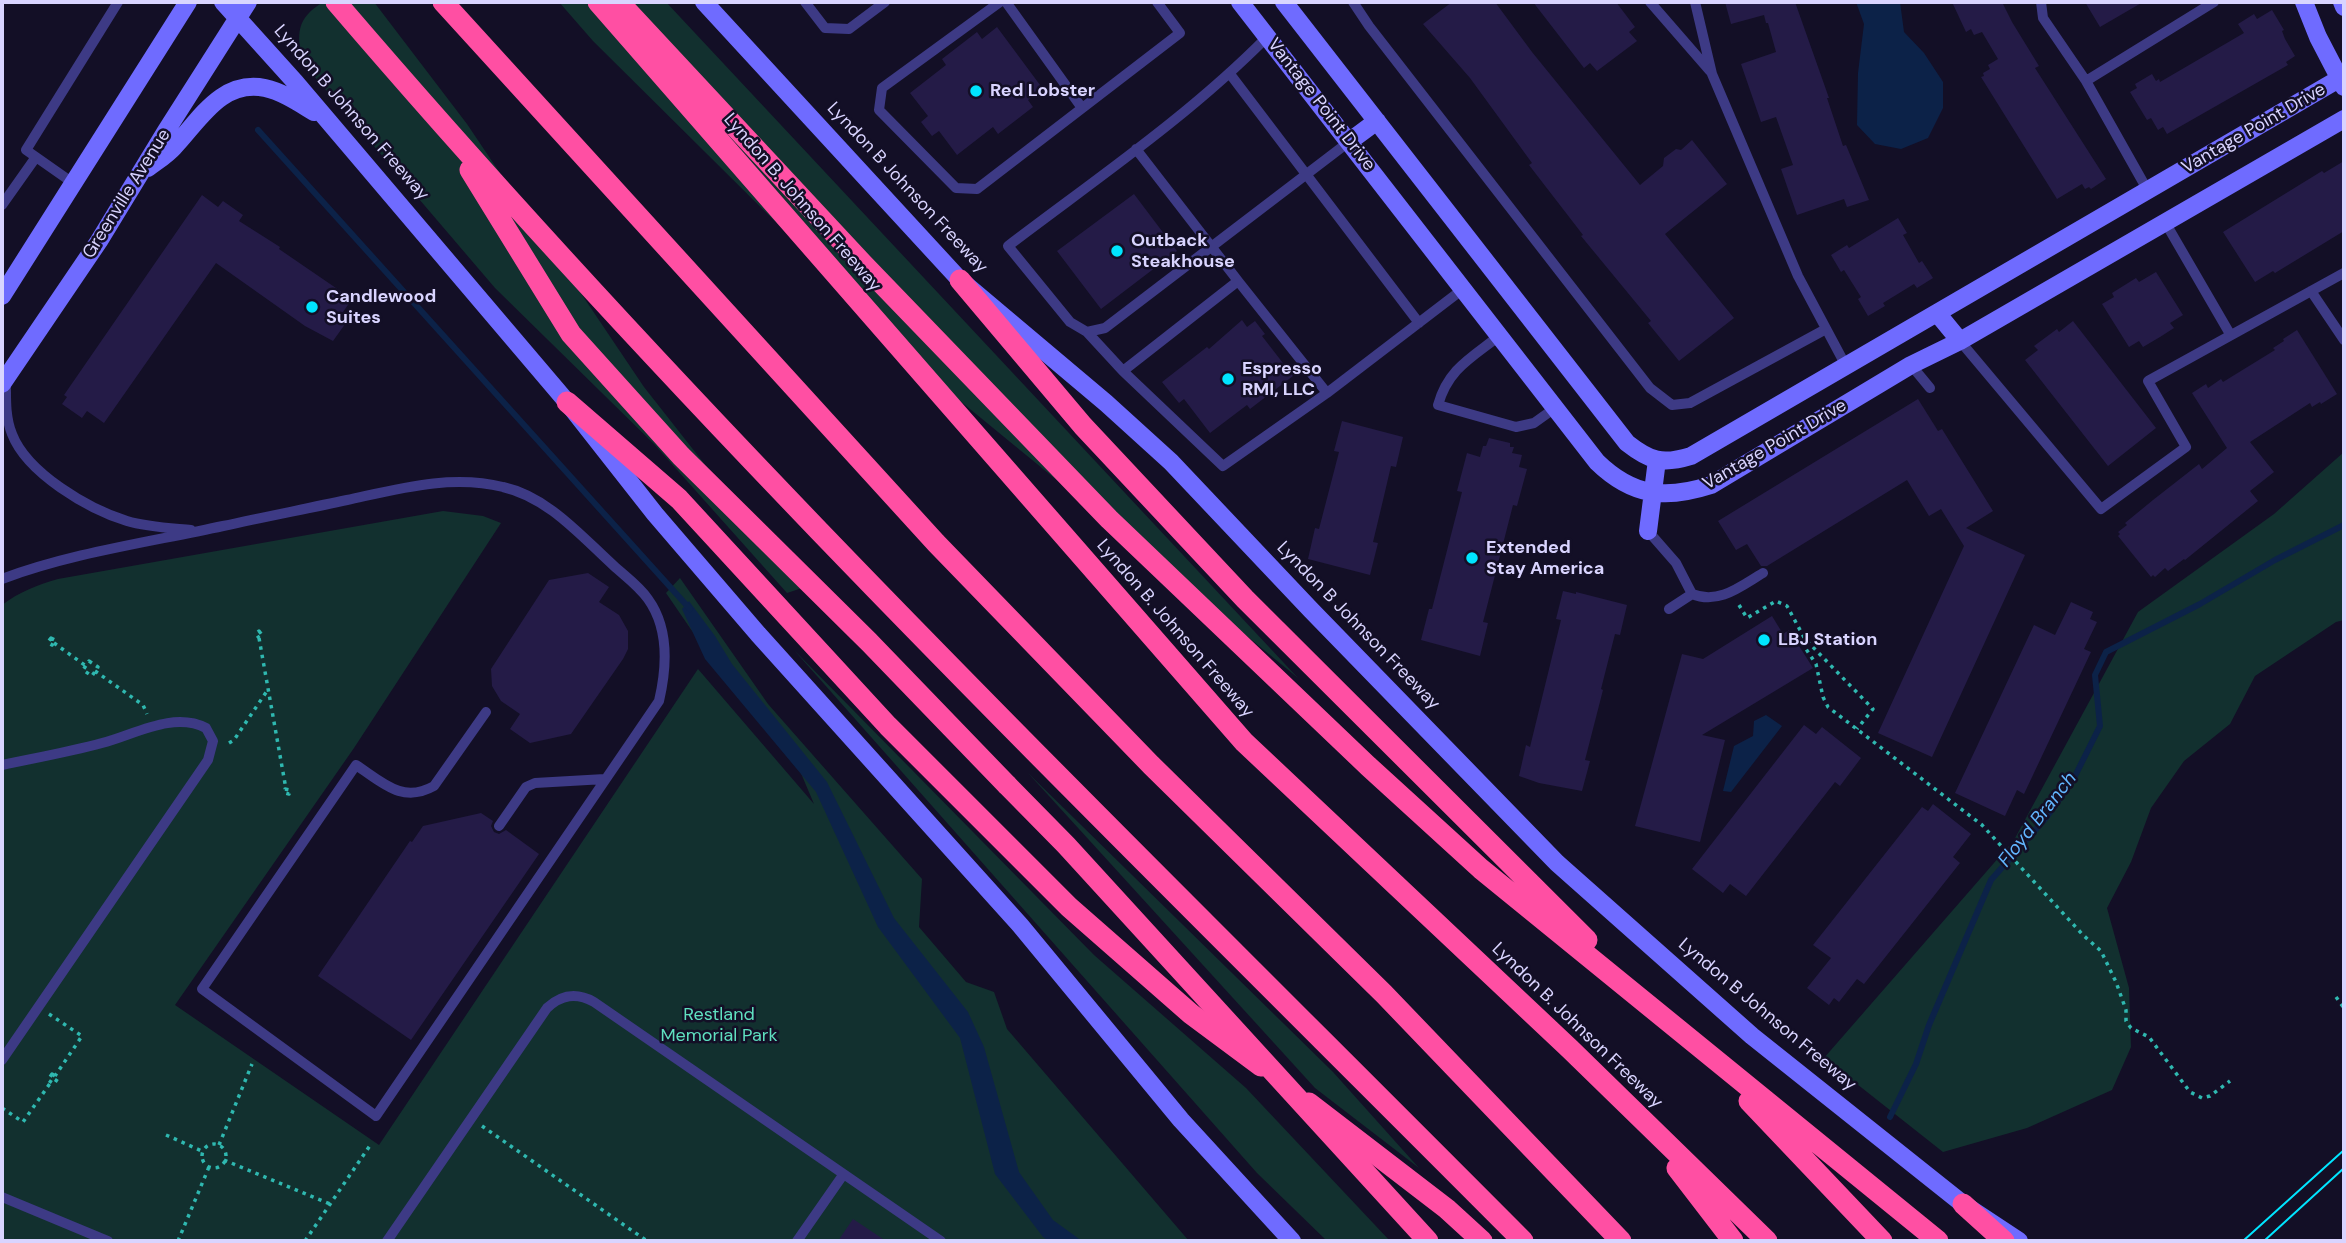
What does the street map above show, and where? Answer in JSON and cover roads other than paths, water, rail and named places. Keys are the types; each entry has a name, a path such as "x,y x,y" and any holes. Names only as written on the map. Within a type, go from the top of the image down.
{"highway":[{"path":"336,2 445,130 842,557 1523,1241"},
{"path":"443,2 944,553 1151,765 1384,994 1622,1241"},
{"name":"Lyndon B. Johnson Freeway","path":"598,2 1244,742 1767,1241"},
{"path":"619,2 863,264 1109,519 1368,766 1481,869 1938,1241"},
{"path":"445,130 571,334 681,456 869,642 1066,845 1428,1241"},
{"path":"960,280 1083,426 1245,599 1744,1096 1882,1241"},
{"path":"567,402 680,499 888,726 1069,907 1191,1014 1447,1209 1482,1241"},
{"path":"1640,1118 1733,1241"},
{"path":"1964,1205 2004,1241"}],"main road":[{"path":"2,296 188,2"},
{"name":"Lyndon B Johnson Freeway","path":"223,2 567,402 655,514 758,634 1020,925 1181,1119 1292,1241"},
{"name":"Greenville Avenue","path":"4,381 99,241 248,2"},
{"name":"Lyndon B Johnson Freeway","path":"704,2 960,280 1106,403 1171,462 1548,854 1752,1036 1964,1205 2018,1241"},
{"name":"Vantage Point Drive","path":"1240,2 1597,462 1613,477 1652,493 1674,494 1711,485 1911,365 1960,341 2344,119"},
{"name":"Vantage Point Drive","path":"1284,2 1627,443 1642,454 1657,460 1674,461 1691,456 2343,81"},
{"path":"2304,2 2343,81"},
{"path":"2342,2 2344,7"},
{"path":"140,174 173,148 207,107 226,94 245,88 264,88 286,95 327,120"},
{"path":"1350,141 1377,121"},
{"path":"1937,313 1960,341"},
{"path":"1648,531 1657,460"}],"lane":[{"path":"73,183 26,150 118,2"},
{"path":"805,2 825,28 849,29 885,2"},
{"path":"1000,2 882,88 879,110 956,188 977,189 1180,33 1157,2"},
{"path":"1006,2 1082,108"},
{"path":"1353,2 1368,26 1650,388 1672,405 1690,403 1826,329"},
{"path":"1650,2 1712,74"},
{"path":"1695,2 1712,74 1798,276 1846,366"},
{"path":"2041,2 2043,18 2086,81 2148,191"},
{"path":"2086,81 2214,2"},
{"path":"1267,37 1230,74 1008,246 1070,322 1087,331 1123,371 1223,466 1327,393 1463,289"},
{"path":"1230,74 1419,323"},
{"path":"1087,331 1105,328 1350,141"},
{"path":"1136,149 1327,393"},
{"path":"2,205 36,157"},
{"path":"2165,222 2230,334"},
{"path":"1960,341 2101,509 2186,447 2148,381 2344,273"},
{"path":"1123,371 1238,281"},
{"path":"2311,290 2344,340"},
{"path":"1499,336 1452,373 1438,405 1516,427 1534,423 1555,408"},
{"path":"1911,365 1930,388"},
{"path":"4,381 12,435 33,463 48,477 86,503 129,521 201,531"},
{"path":"2,579 65,560 434,483 457,481 504,487 541,503 636,586 653,607 663,631 664,667 659,701 376,1116 202,989 356,765 393,789 415,794 426,791 435,786 486,712"},
{"path":"1648,531 1676,563 1692,594 1700,597 1718,598 1763,573"},
{"path":"1669,609 1692,594"},
{"path":"2,765 104,743 150,727 178,723 195,723 206,728 210,732 213,746 208,760 2,1060"},
{"path":"499,826 526,786 535,783 606,779"},
{"path":"387,1241 547,1009 561,998 579,995 594,1002 941,1241"},
{"path":"797,1241 843,1175"},
{"path":"2,1196 108,1241"}],"water":[{"path":"1856,2 1900,2 1904,32 1924,53 1943,82 1943,108 1928,138 1901,149 1875,144 1857,125 1858,73 1864,24"},
{"path":"689,601 732,664 827,782 894,918 968,1012 984,1047 1019,1172 1053,1220 1082,1241 1049,1241 1043,1237 995,1174 960,1038 878,927 816,792 705,659 682,609"},
{"path":"1766,715 1782,726 1731,792 1723,791 1734,746 1753,736 1754,721"}],"waterway":[{"path":"258,130 690,609"},
{"name":"Floyd Branch","path":"1890,1117 1916,1064 1929,1025 1991,880 2045,819 2073,780 2100,726 2095,675 2106,652 2344,525"}],"tram line":[{"path":"2243,1241 2344,1150"},
{"path":"2264,1241 2344,1168"}],"place":[{"name":"Red Lobster","path":"976,91"},
{"name":"Outback Steakhouse","path":"1117,251"},
{"name":"Candlewood Suites","path":"312,307"},
{"name":"Espresso RMI, LLC","path":"1228,379"},
{"name":"Extended Stay America","path":"1472,558"},
{"name":"LBJ Station","path":"1764,640"}],"park label":[{"name":"Restland Memorial Park","path":"719,1025"}]}
